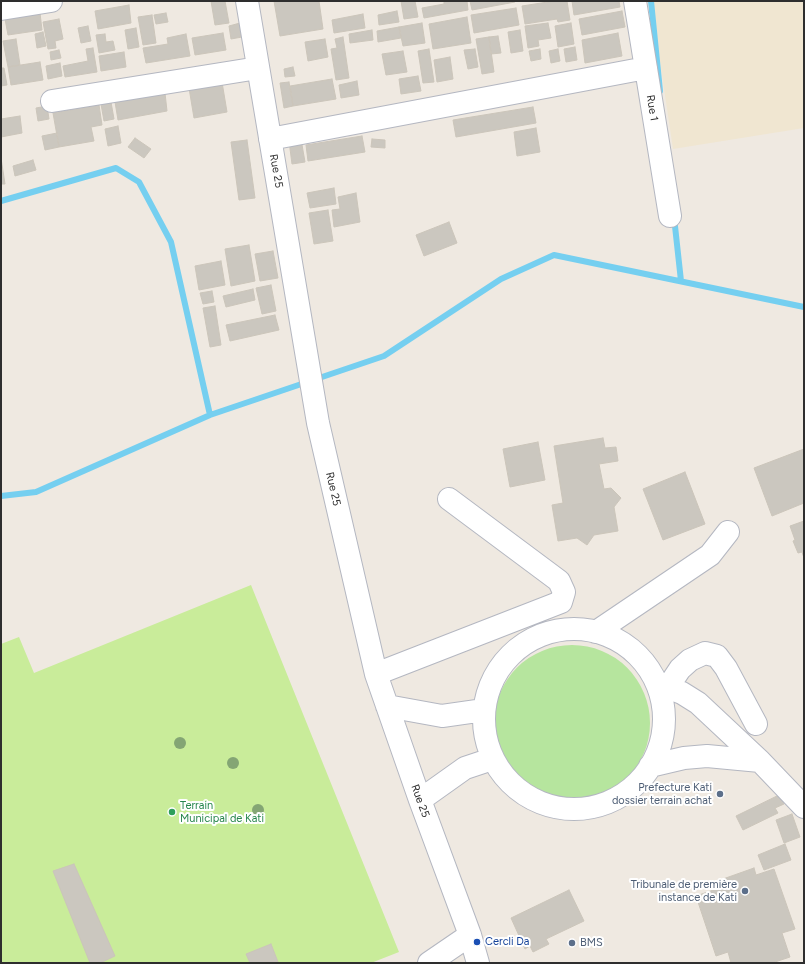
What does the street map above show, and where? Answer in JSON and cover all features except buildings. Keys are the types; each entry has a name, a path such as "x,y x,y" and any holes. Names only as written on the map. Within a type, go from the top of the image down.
{"street":[{"path":"1,9 51,1"},
{"name":"Rue 25","path":"247,1 318,423 376,674 420,800 470,935 478,963"},
{"name":"Rue 1","path":"635,1 670,216"},
{"path":"52,101 258,68"},
{"path":"270,139 646,68"},
{"path":"376,674 561,602 564,592 559,581 449,499"},
{"path":"596,632 710,555 728,532"},
{"path":"662,685 664,712 660,745 646,773 623,795 594,807 567,810 539,803 516,789 492,759 486,741 484,710 491,684 510,655 531,640 565,630 596,632 625,644 638,655 662,685 682,693 698,703 760,761 804,807"},
{"path":"662,685 690,660 705,653 717,656 726,668 756,724"},
{"path":"387,706 442,716 484,710"},
{"path":"650,766 684,758 707,756 760,761"},
{"path":"420,800 465,768 492,759"},
{"path":"429,963 470,935"}],"shaded area":[{"path":"651,1 804,1 804,128 673,149"}],"green space":[{"name":"Terrain Municipal de Kati","path":"251,585 399,952 371,963 1,963 1,644 19,637 34,673"},
{"path":"564,645 580,645 595,648 609,654 627,668 641,686 647,700 650,723 647,746 641,760 627,778 609,792 595,798 580,801 564,801 549,798 535,792 517,778 507,766 497,746 494,731 494,715 497,700 503,686 517,668 529,658 549,648"}],"waterway":[{"path":"651,1 660,91"},
{"path":"1,201 116,168 139,182 171,242 210,415"},
{"path":"674,217 681,281"},
{"path":"1,496 36,492 210,415 384,356 501,279 554,255 804,307"}],"place":[{"name":"Prefecture Kati dossier terrain achat","path":"720,794"},
{"name":"Terrain Municipal de Kati","path":"172,812"},
{"name":"Tribunale de première instance de Kati","path":"745,891"},
{"name":"Cercli Da","path":"477,942"},
{"name":"BMS","path":"572,943"}]}
